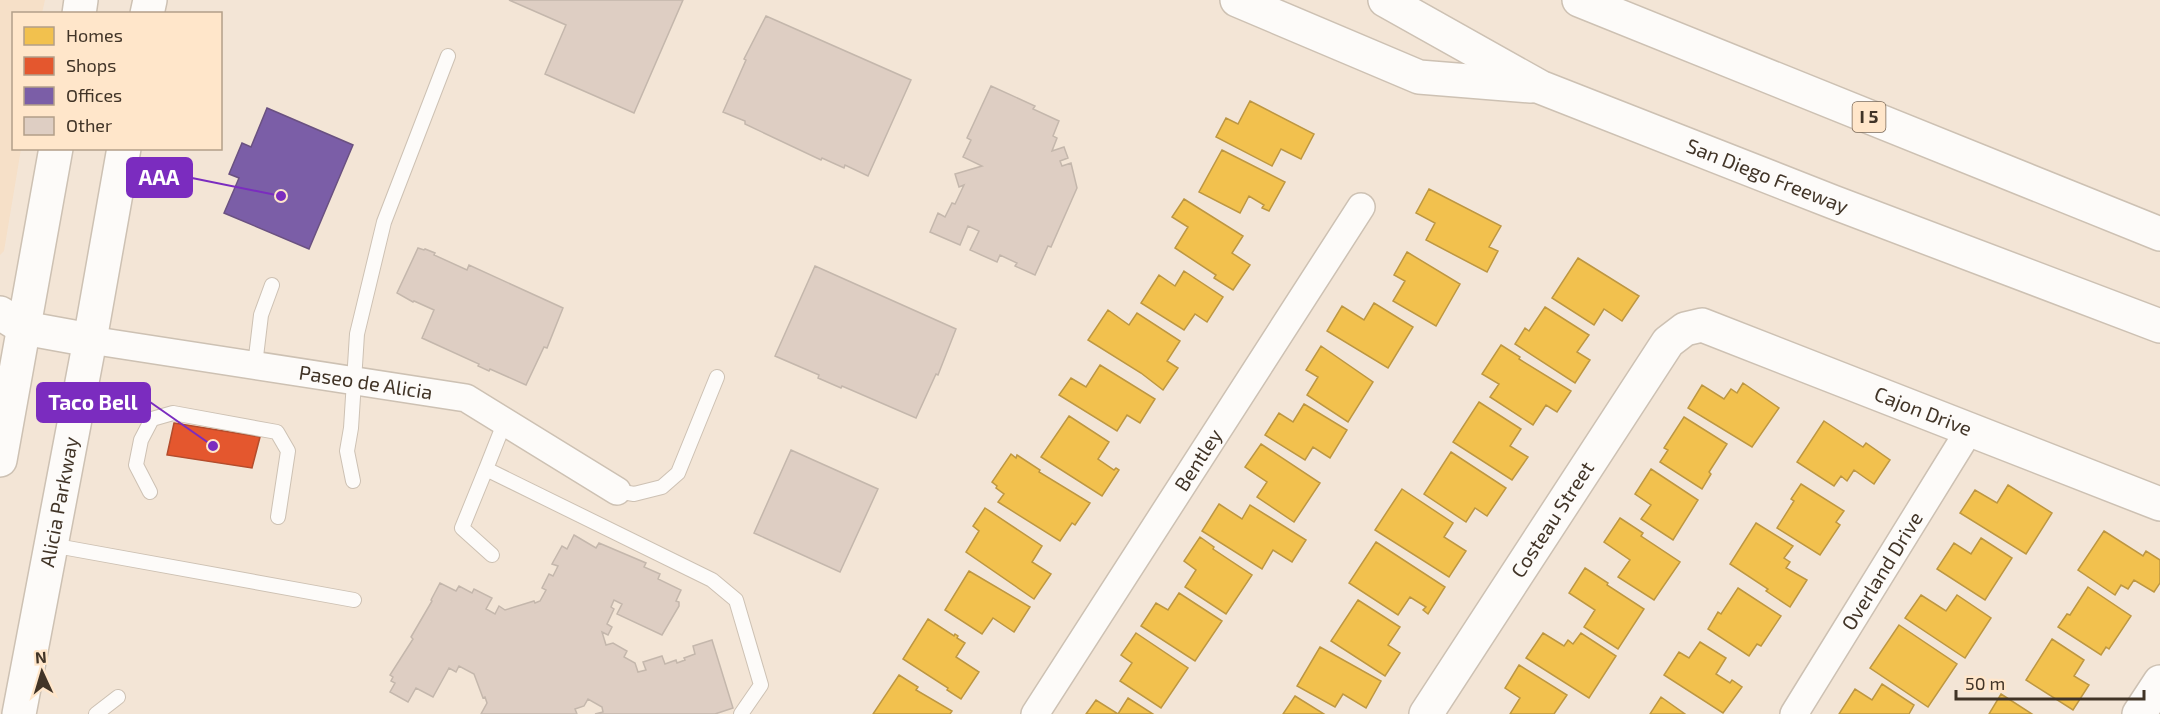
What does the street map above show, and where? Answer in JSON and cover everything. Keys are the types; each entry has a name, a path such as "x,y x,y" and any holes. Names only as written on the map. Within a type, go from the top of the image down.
{"main road":[{"path":"1237,0 1419,77 1540,87"},
{"name":"San Diego Freeway","path":"1385,0 1540,87 1833,202 2160,326"},
{"name":"I 5","path":"1579,0 2160,234"},
{"path":"0,460 8,323 55,150"},
{"name":"Alicia Parkway","path":"19,714 124,150"},
{"path":"8,323 90,340"},
{"name":"Cajon Drive","path":"1685,328 1702,325 2160,504"},
{"name":"Costeau Street","path":"1426,714 1668,342 1685,328"},
{"path":"2139,714 2160,682"}],"street":[{"name":"Bentley","path":"1035,714 1361,207"},
{"name":"Paseo de Alicia","path":"90,340 466,398 617,491"},
{"name":"Overland Drive","path":"1794,714 1970,429"}],"lane":[{"path":"353,482 347,451 351,428 357,334 384,222 448,56"},
{"path":"255,365 261,315 272,285"},
{"path":"617,491 634,494 662,487 678,473 717,377"},
{"path":"150,492 136,465 141,440 152,419 173,414 277,432 288,451 278,517"},
{"path":"492,555 462,528 505,422"},
{"path":"486,469 712,580 736,600 761,685 741,714"},
{"path":"51,544 354,600"},
{"path":"96,714 118,697"}],"shaded area":[{"path":"0,0 45,0 42,12 12,12 12,150 21,150 4,251 0,255"}],"building: Homes":[{"path":"1250,101 1314,134 1301,159 1281,149 1272,166 1216,137 1226,118 1238,124"},
{"path":"1222,150 1285,182 1269,211 1249,196 1240,213 1199,192"},
{"path":"1429,189 1501,226 1489,247 1498,251 1487,272 1426,240 1435,223 1416,213"},
{"path":"1184,199 1243,236 1232,253 1250,265 1233,290 1214,278 1216,275 1175,248 1188,227 1172,217"},
{"path":"1407,252 1460,284 1436,326 1393,301 1405,281 1394,275"},
{"path":"1578,258 1639,296 1622,321 1604,309 1594,325 1552,298"},
{"path":"1184,271 1223,297 1207,322 1195,314 1184,330 1141,303 1159,275 1175,286"},
{"path":"1374,303 1413,327 1388,368 1327,331 1342,306 1364,320"},
{"path":"1545,307 1589,335 1577,352 1590,360 1575,383 1515,344 1525,328 1529,331"},
{"path":"1108,310 1129,325 1137,313 1180,341 1167,361 1178,368 1163,390 1141,373 1088,340"},
{"path":"1501,345 1520,357 1519,359 1571,391 1557,412 1546,405 1533,425 1490,397 1499,384 1482,374"},
{"path":"1321,346 1373,382 1348,422 1307,395 1318,377 1306,370"},
{"path":"1100,365 1155,399 1140,423 1127,415 1117,431 1059,395 1071,378 1086,387"},
{"path":"1743,383 1779,408 1752,447 1688,408 1702,385 1724,399 1731,389 1737,393"},
{"path":"1479,402 1521,429 1510,446 1528,457 1512,480 1453,442"},
{"path":"1304,404 1347,430 1330,458 1313,447 1305,460 1265,435 1279,413 1293,422"},
{"path":"1069,416 1109,442 1098,459 1114,470 1116,468 1119,470 1102,496 1041,457"},
{"path":"1684,417 1727,444 1709,472 1711,474 1702,489 1660,462 1668,450 1664,448"},
{"path":"1824,421 1863,447 1866,443 1890,460 1874,484 1854,470 1847,481 1841,476 1834,486 1797,462"},
{"path":"1261,444 1320,483 1294,522 1257,497 1267,482 1245,467"},
{"path":"1451,452 1506,488 1487,516 1475,508 1466,522 1424,494"},
{"path":"1011,454 1016,458 1017,455 1040,470 1039,472 1090,503 1075,525 1072,523 1060,541 998,502 1004,494 992,482"},
{"path":"1651,469 1698,500 1673,540 1641,519 1651,505 1635,494"},
{"path":"1801,484 1844,511 1836,522 1840,525 1820,555 1777,528 1794,501 1791,499"},
{"path":"2008,485 2052,513 2026,554 1960,513 1975,490 1997,503"},
{"path":"1402,489 1453,523 1444,537 1466,551 1449,577 1375,530"},
{"path":"1219,504 1242,519 1250,505 1306,540 1292,562 1273,550 1262,569 1202,531"},
{"path":"985,508 1042,546 1032,562 1051,574 1034,599 966,552 979,531 973,526"},
{"path":"1620,518 1643,533 1641,536 1680,562 1654,600 1618,577 1630,560 1604,542"},
{"path":"1756,523 1793,546 1784,558 1790,562 1786,568 1807,580 1790,607 1766,591 1768,589 1730,564"},
{"path":"2104,531 2143,556 2146,551 2160,560 2160,583 2154,592 2134,580 2128,589 2121,585 2115,595 2078,570"},
{"path":"1200,537 1214,547 1213,549 1252,575 1226,614 1185,587 1196,570 1184,561"},
{"path":"1981,538 2012,558 1985,600 1937,569 1954,543 1971,554"},
{"path":"1376,542 1445,587 1428,614 1423,610 1426,607 1410,597 1398,615 1349,583"},
{"path":"1585,568 1644,609 1618,649 1584,627 1595,610 1569,593"},
{"path":"969,571 1030,607 1014,632 993,618 982,634 945,610"},
{"path":"2088,587 2131,616 2109,649 2106,647 2101,655 2058,627 2067,614 2070,615"},
{"path":"1738,588 1781,616 1761,646 1757,644 1749,656 1708,629 1718,612 1721,614"},
{"path":"1179,593 1222,621 1195,661 1141,626 1156,603 1168,610"},
{"path":"1921,595 1946,611 1957,595 1991,618 1965,658 1905,618"},
{"path":"1358,600 1400,627 1388,645 1400,653 1385,676 1331,641"},
{"path":"928,619 954,636 955,634 965,643 956,657 979,672 961,699 903,659"},
{"path":"1899,625 1957,664 1928,707 1870,668"},
{"path":"1136,633 1188,668 1161,708 1120,681 1132,663 1121,655"},
{"path":"1543,633 1564,646 1568,640 1573,644 1581,633 1616,656 1589,698 1526,658"},
{"path":"2052,639 2084,660 2074,676 2089,685 2073,710 2026,680"},
{"path":"1700,642 1726,658 1716,674 1742,687 1723,713 1664,675 1679,652 1689,658"},
{"path":"1320,647 1381,681 1366,708 1343,694 1335,707 1297,686"},
{"path":"1519,665 1567,695 1554,714 1510,714 1520,698 1505,688"},
{"path":"899,675 918,687 916,690 952,711 950,714 873,714"},
{"path":"1882,684 1914,705 1909,714 1839,714 1855,689 1872,700"},
{"path":"2001,694 2032,714 1989,714"},
{"path":"1295,696 1324,714 1283,714"},
{"path":"1661,697 1685,714 1650,714"},
{"path":"1128,698 1153,714 1118,714"},
{"path":"1096,700 1118,714 1086,714"}],"building: Shops":[{"path":"174,423 260,437 252,468 167,455"}],"building: Offices":[{"path":"267,108 353,145 309,249 224,213 239,178 229,174 242,143 251,147"}],"building: Other":[{"path":"509,0 683,0 634,113 545,74 566,25"},
{"path":"766,16 911,80 868,176 845,165 844,168 822,158 821,160 723,112 746,60 744,59"},
{"path":"991,86 1035,106 1033,109 1059,121 1053,136 1057,138 1052,151 1064,147 1068,158 1060,161 1062,166 1071,163 1077,188 1051,247 1048,246 1035,275 1015,266 1017,263 1000,255 997,262 970,250 979,231 968,226 960,245 930,232 938,213 945,217 952,203 955,204 964,185 959,187 955,174 982,166 963,157 971,140 967,138"},
{"path":"418,248 435,253 434,255 467,270 469,265 563,308 547,348 544,347 526,385 490,369 489,371 478,366 479,364 422,338 434,310 397,293"},
{"path":"815,266 956,329 938,375 936,374 916,418 818,378 819,375 775,356"},
{"path":"791,450 878,489 840,572 754,533"},
{"path":"574,535 596,548 599,543 646,563 644,567 660,574 658,579 681,590 676,601 679,602 679,606 662,635 617,614 622,604 614,600 611,607 614,609 607,624 612,627 608,635 602,632 606,645 613,643 627,651 624,657 635,663 638,672 646,670 643,662 662,656 665,664 685,660 684,658 695,654 693,646 712,640 733,708 715,714 595,714 603,712 602,707 588,699 584,706 575,709 577,714 481,714 487,703 485,697 483,698 474,674 459,666 456,672 449,668 433,697 416,688 408,702 390,692 395,683 391,681 393,677 390,675 413,639 411,637 440,583 456,591 459,586 472,593 474,589 492,598 486,609 495,614 499,606 505,610 534,601 535,603 540,601 546,590 542,588 549,574 553,576 558,566 552,564 562,546 567,549"}],"place":[{"name":"AAA","path":"281,196"},
{"name":"Taco Bell","path":"213,446"}]}
